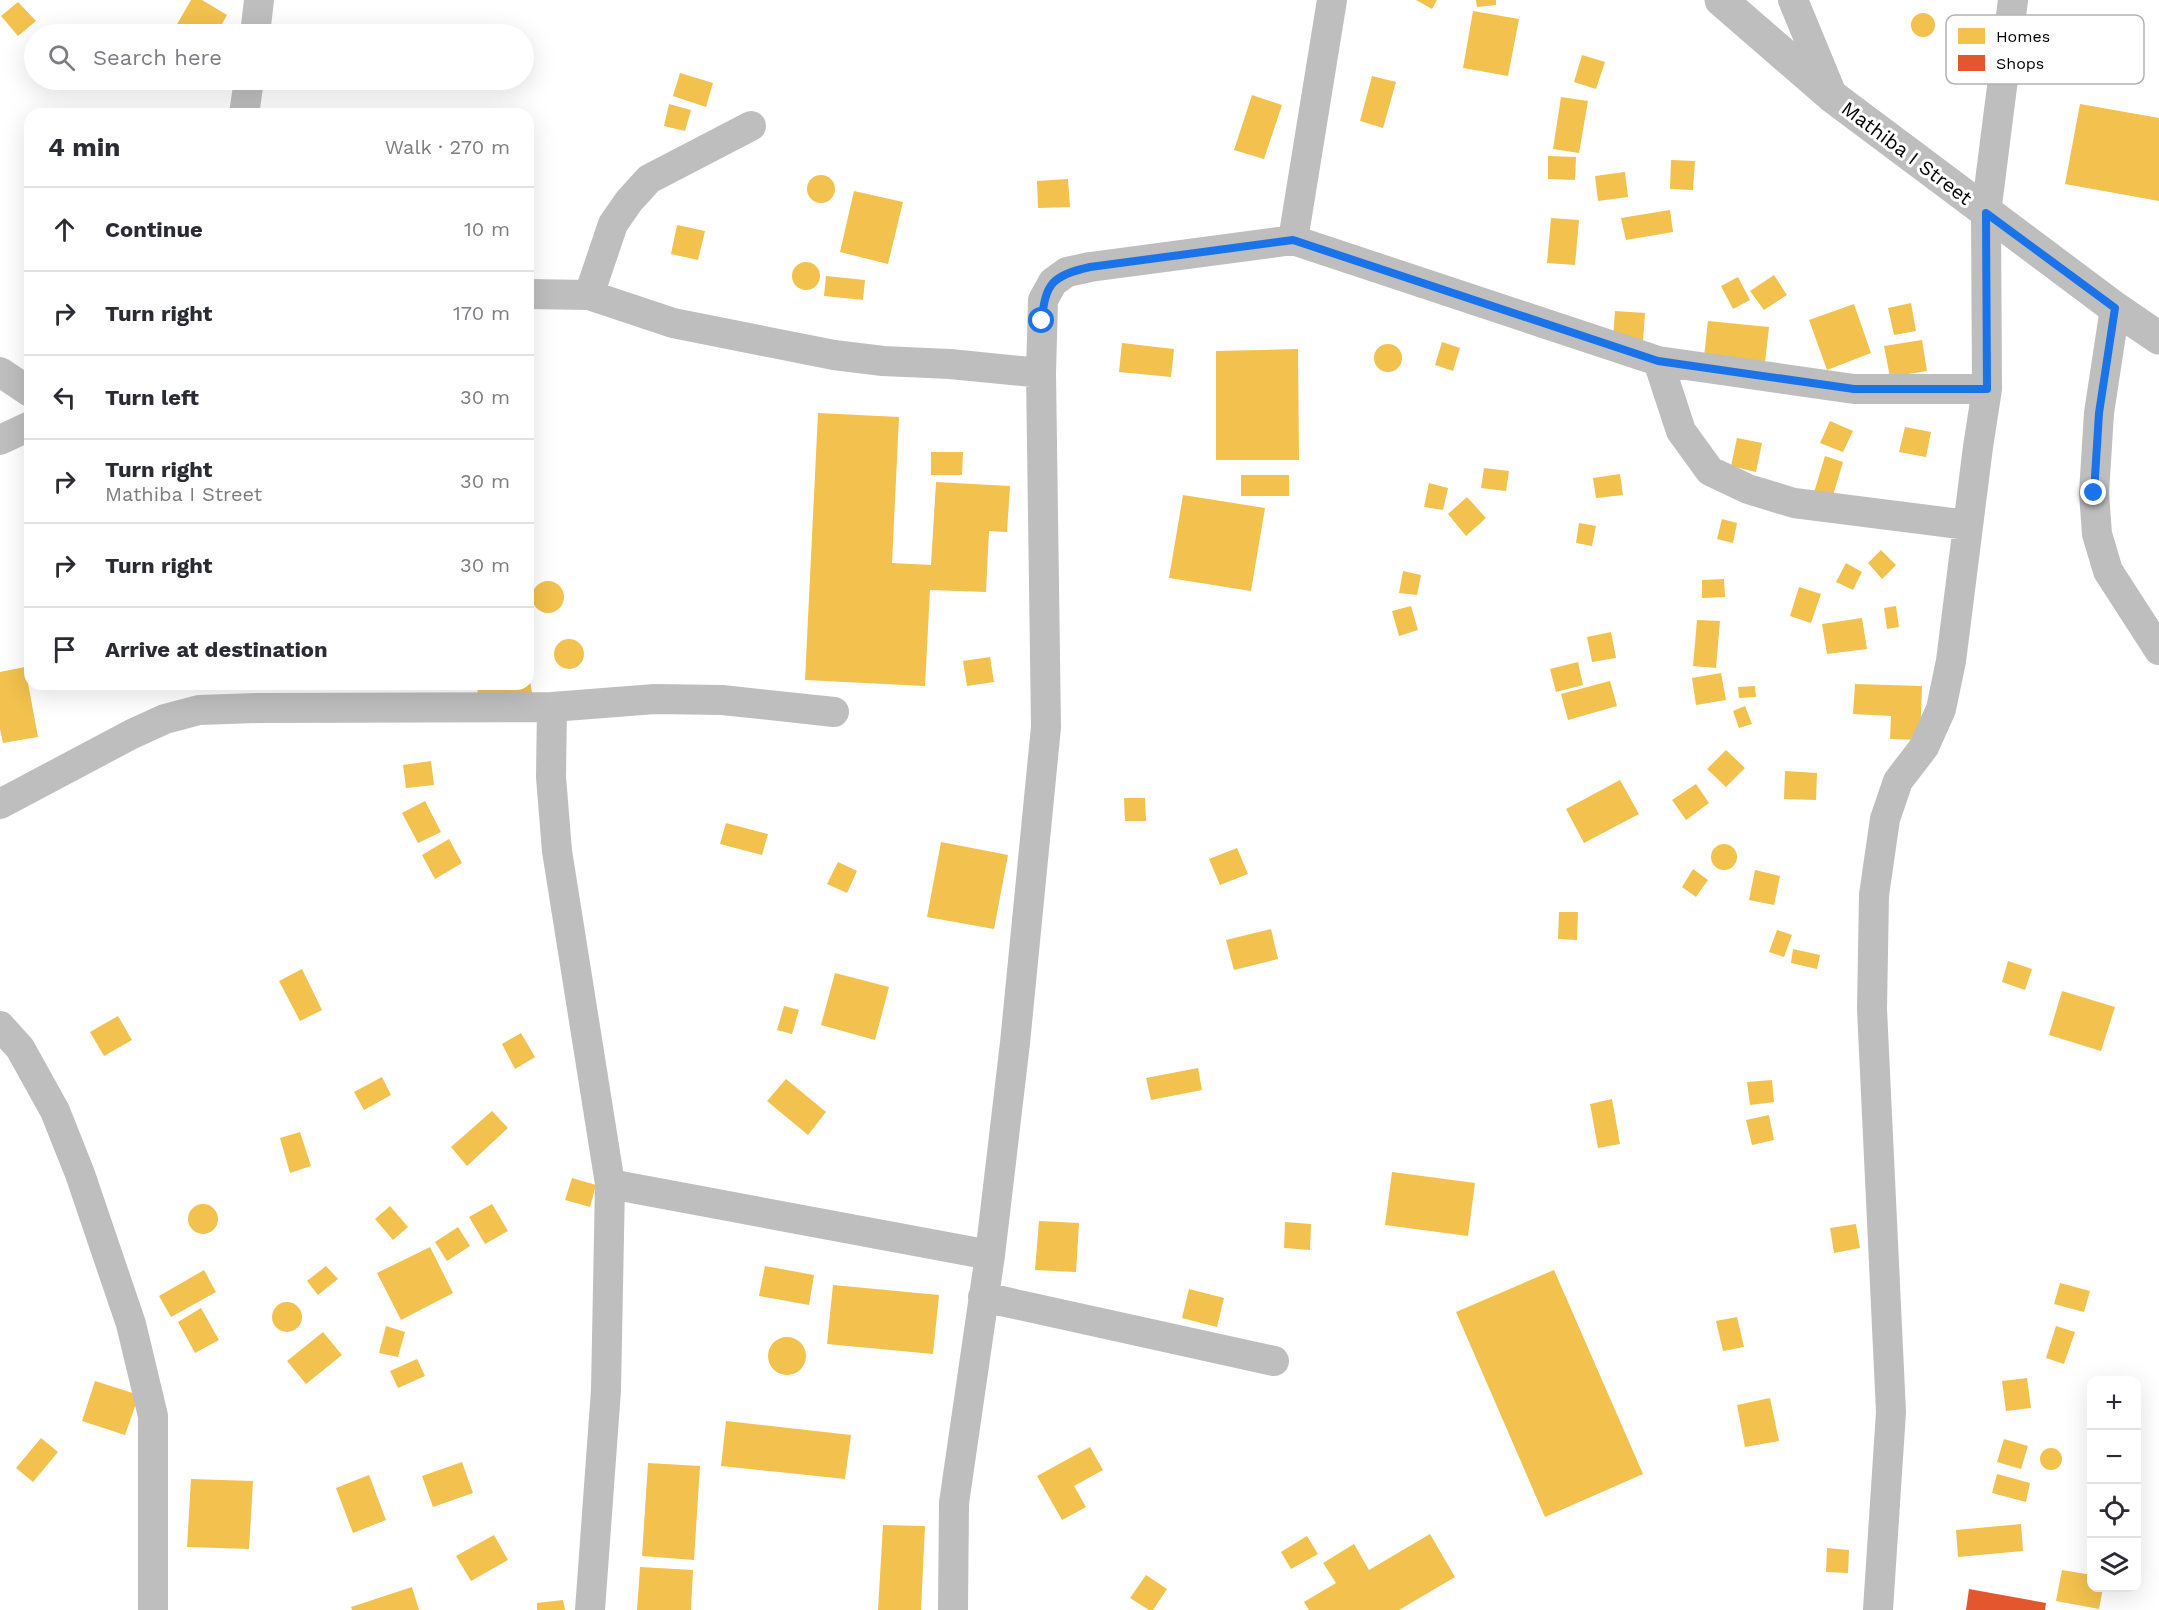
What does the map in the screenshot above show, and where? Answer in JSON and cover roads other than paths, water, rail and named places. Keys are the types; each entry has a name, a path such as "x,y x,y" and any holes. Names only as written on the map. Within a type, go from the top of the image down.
{"street":[{"path":"256,24 259,0"},
{"path":"1293,240 1332,0"},
{"name":"Mathiba I Street","path":"1721,0 1833,97 1986,213 2159,338"},
{"path":"1793,0 1833,97"},
{"path":"2011,15 2013,0"},
{"path":"1878,1610 1891,1412 1872,1009 1874,895 1885,819 1898,781 1924,747 1941,709 1951,661 1987,389 1986,213 2002,84"},
{"path":"245,108 248,90"},
{"path":"589,295 613,224 629,201 649,179 752,126"},
{"path":"953,1610 954,1503 990,1255 1015,1043 1046,727 1041,373 1043,300 1053,282 1067,272 1090,267 1293,240 1658,361 1854,389 1987,389"},
{"path":"534,294 589,295 673,323 834,355 1041,373"},
{"path":"2115,308 2099,413 2094,493 2097,534 2108,571 2159,650"},
{"path":"1658,361 1681,431 1710,471 1748,489 1794,503 1968,525"},
{"path":"0,372 24,388"},
{"path":"0,440 24,429"},
{"path":"0,804 165,719 255,696 552,707 655,699 722,700 834,712"},
{"path":"552,707 551,777 557,850 610,1184 606,1390 590,1610"},
{"path":"0,1026 20,1048 55,1111 80,1174 131,1324 153,1416 153,1610"},
{"path":"610,1184 990,1255"},
{"path":"983,1297 1274,1361"}]}
